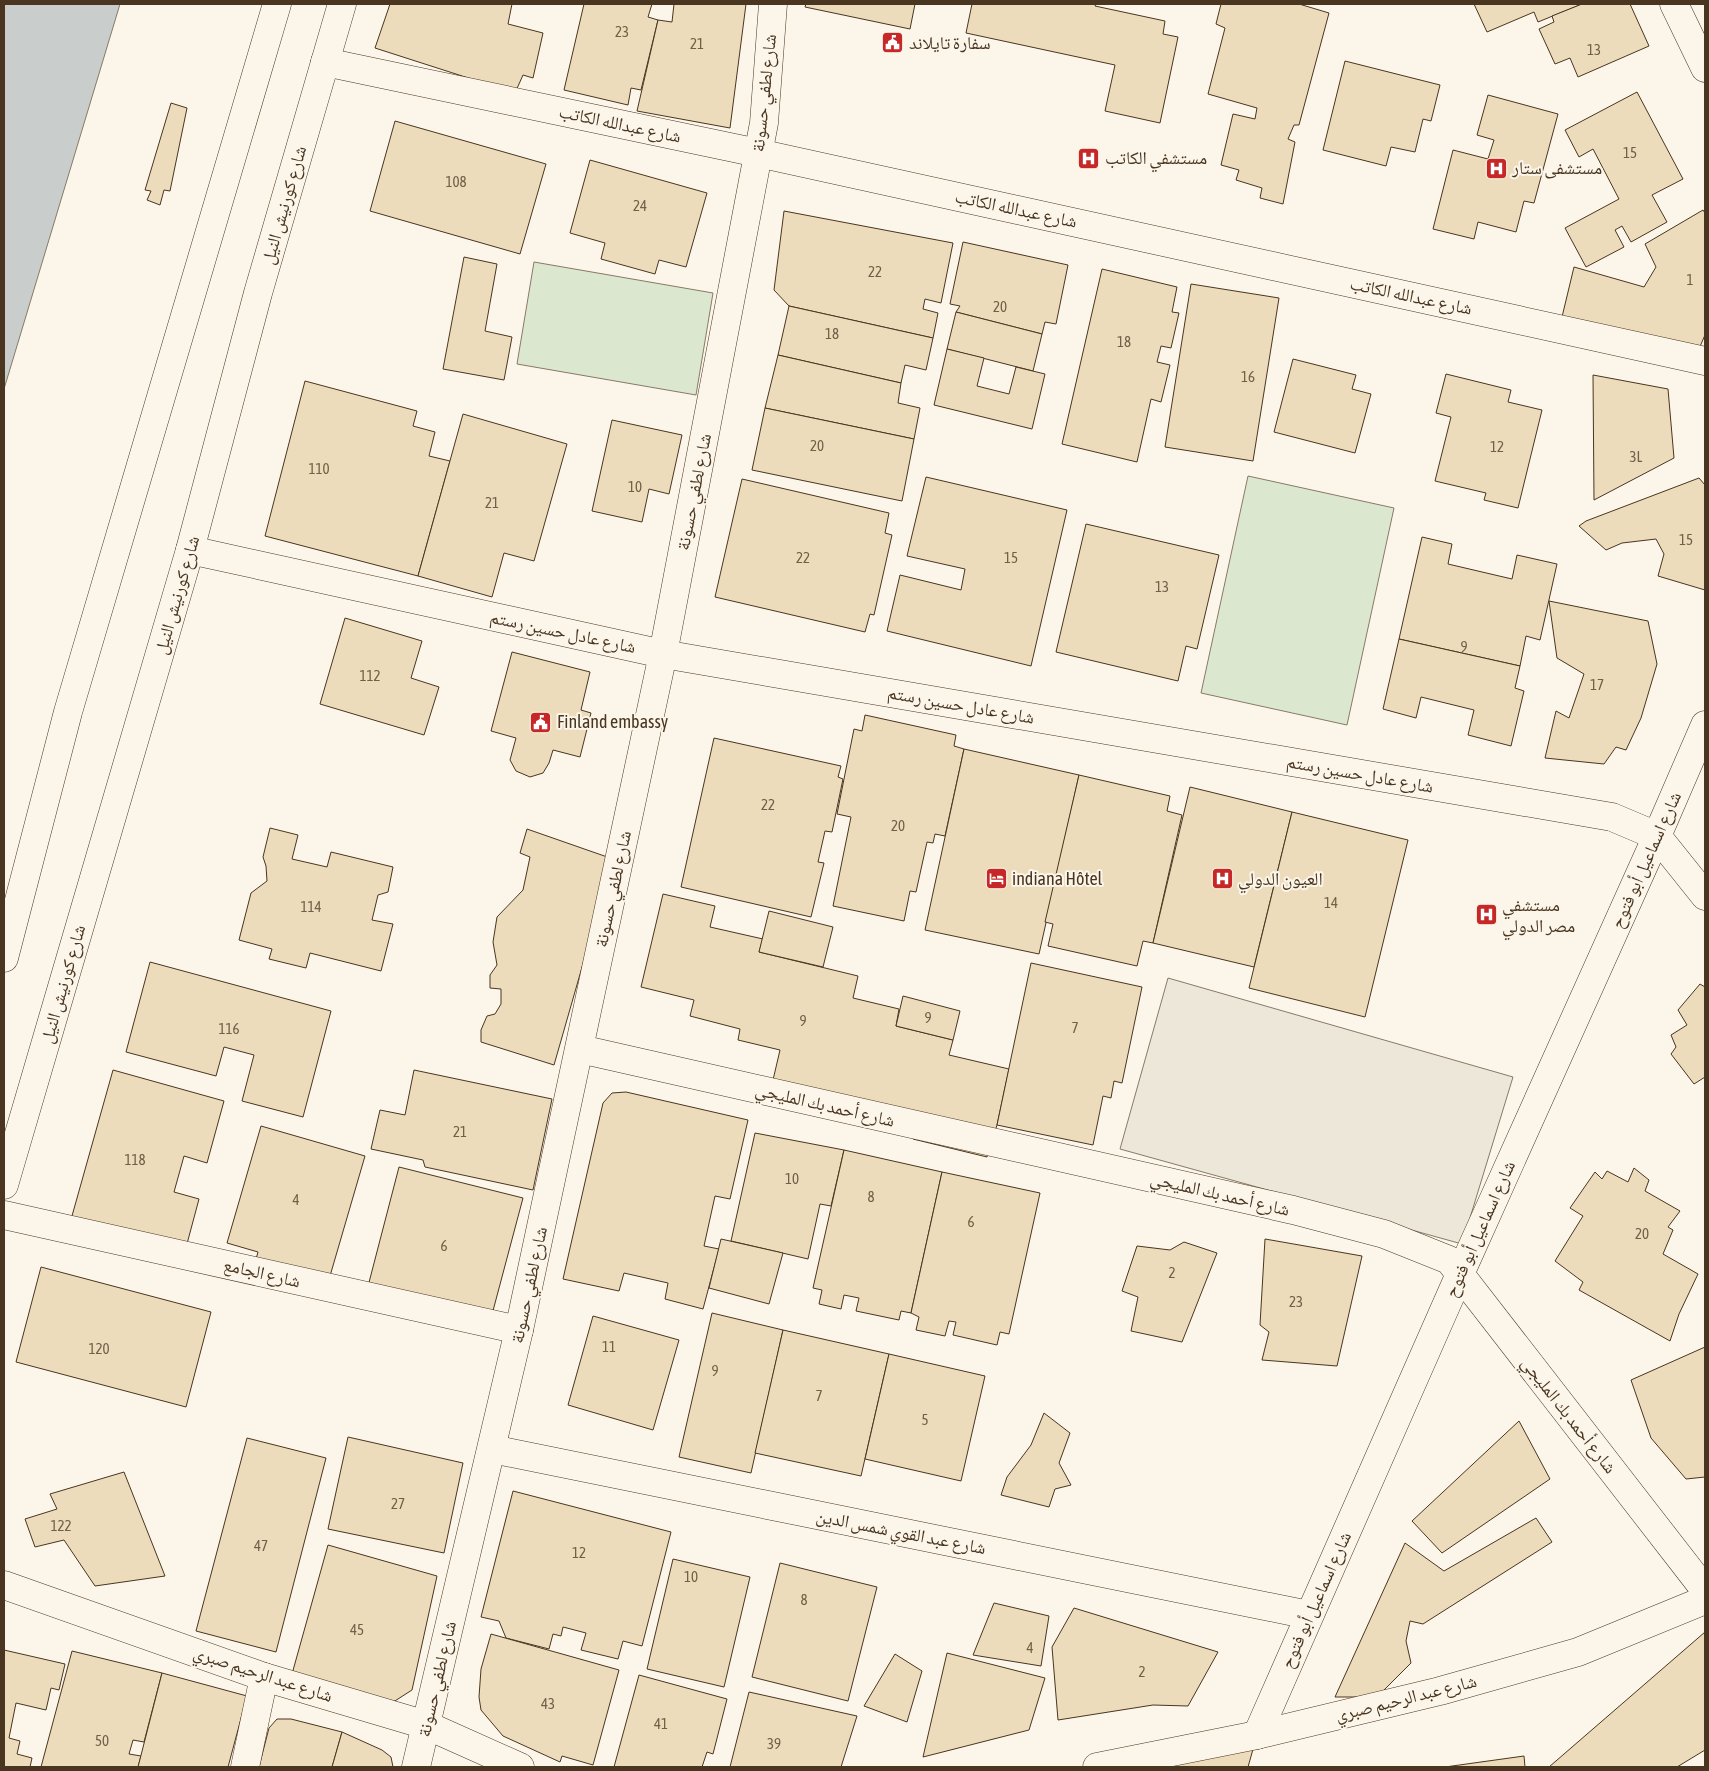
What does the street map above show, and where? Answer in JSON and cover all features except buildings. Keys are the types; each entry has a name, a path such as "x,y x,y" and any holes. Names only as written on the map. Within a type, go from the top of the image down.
{"street":[{"path":"4,958 71,702 277,4"},
{"name":"شارع كورنيش النيل","path":"4,1185 190,550 258,293 342,4"},
{"name":"شارع لطفي حسونة","path":"416,1767 519,1330 663,654 764,123 773,4"},
{"path":"1674,4 1705,68"},
{"name":"شارع عبدالله الكاتب","path":"325,62 758,153 1705,361"},
{"name":"شارع عادل حسين رستم","path":"190,550 663,654 1612,817 1657,836 1705,896"},
{"name":"شارع اسماعيل أبو فتوح","path":"1257,1735 1705,724"},
{"name":"شارع أحمد بك المليجي","path":"580,1049 1293,1210 1384,1234 1448,1260 1705,1590"},
{"name":"شارع الجامع","path":"4,1215 519,1330"},
{"name":"شارع عبد القوي شمس الدين","path":"492,1449 1309,1615"},
{"name":"شارع عبد الرحيم صبري","path":"4,1585 264,1677 426,1725 520,1767"},
{"name":"شارع عبد الرحيم صبري","path":"1098,1767 1257,1735 1440,1691 1578,1652 1705,1600"},
{"path":"245,1767 264,1677"}],"green space":[{"path":"534,262 713,293 696,395 517,364"},
{"path":"1248,476 1394,508 1347,725 1201,693"}],"shaded area":[{"path":"4,4 120,4 4,389"},
{"path":"1168,978 1513,1077 1462,1244 1120,1149"}],"place":[{"name":"سفارة تايلاند","path":"893,43"},
{"name":"مستشفي الكاتب","path":"1089,158"},
{"name":"مستشفى ستار","path":"1496,168"},
{"name":"Finland embassy","path":"541,722"},
{"name":"indiana Hôtel","path":"996,879"},
{"name":"العيون الدولي","path":"1222,879"},
{"name":"مستشفي مصر الدولي","path":"1486,915"}]}
